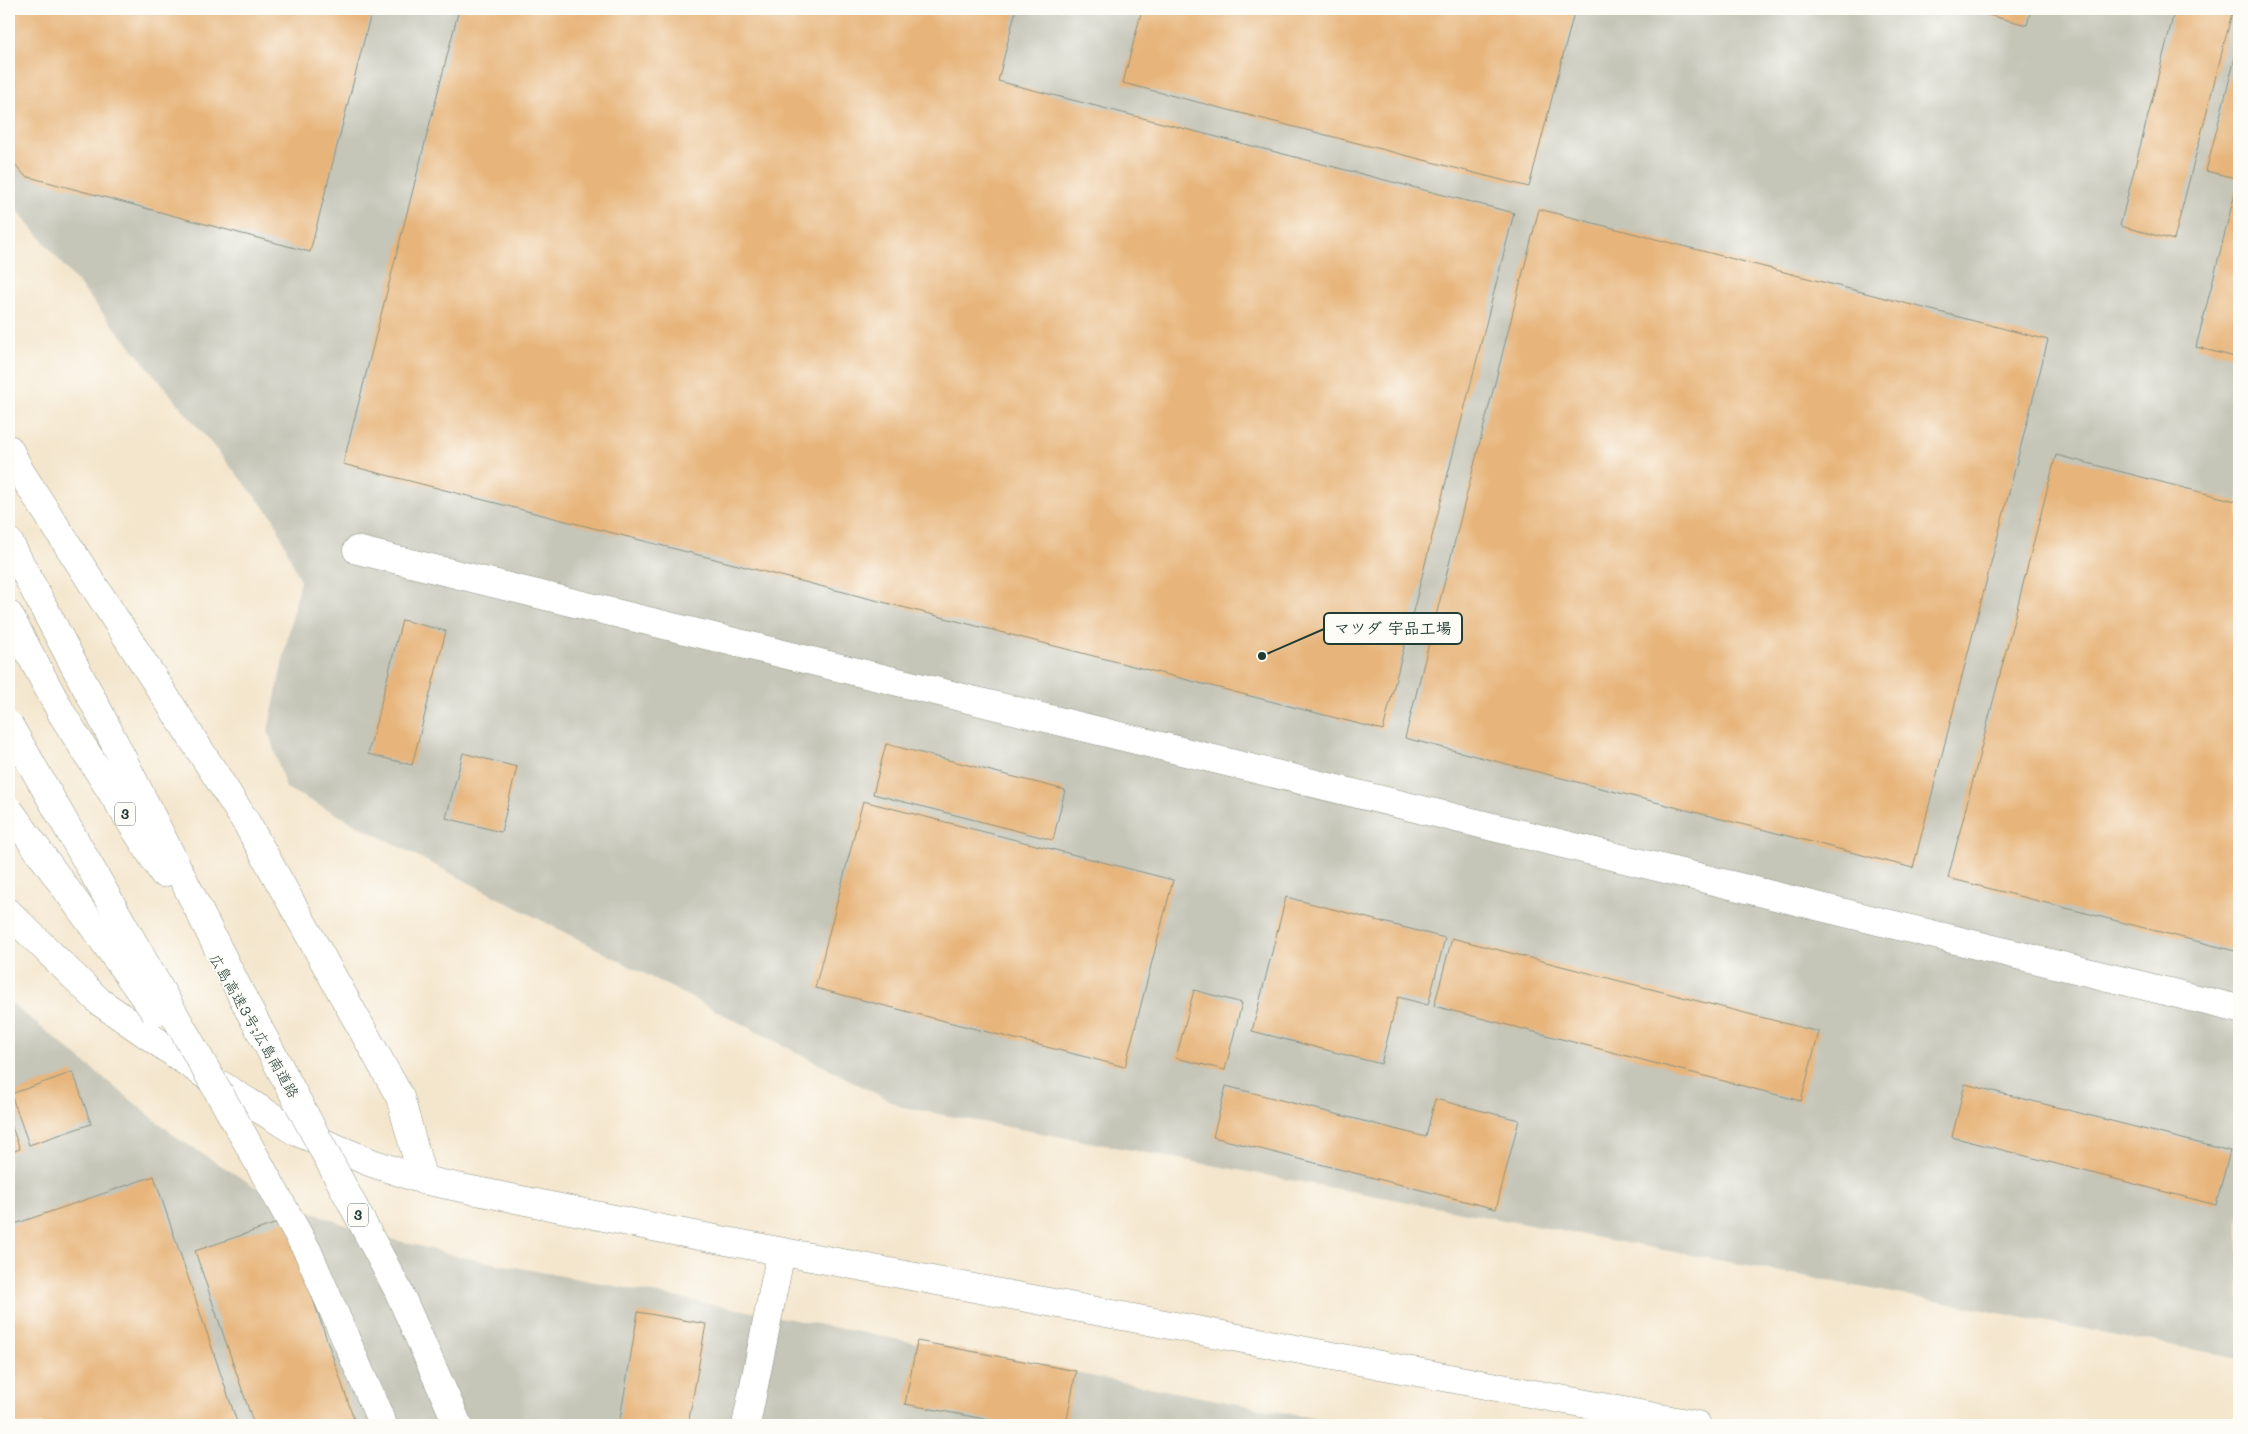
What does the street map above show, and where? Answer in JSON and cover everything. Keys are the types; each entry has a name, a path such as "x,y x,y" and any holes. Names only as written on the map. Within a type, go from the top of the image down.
{"main road":[{"path":"9,449 20,471 246,822 400,1097 424,1180"},
{"path":"9,542 98,710 249,1010"},
{"path":"357,550 2239,1008"},
{"name":"広島高速3号;広島南道路","path":"9,615 62,714 249,1010 398,1290 458,1425"},
{"path":"9,725 308,1252 383,1425"},
{"path":"9,810 238,1126"},
{"path":"9,913 100,1002 211,1079 296,1131 372,1164 424,1180 781,1252 1696,1425"},
{"path":"746,1425 781,1252"}],"shaded area":[{"path":"9,9 2239,9 2239,1358 902,1107 286,788 268,731 300,581 274,519 9,200"},
{"path":"9,1001 180,1140 272,1197 361,1231 457,1256 1350,1425 9,1425"}],"building":[{"path":"9,9 372,9 310,252 25,176 9,157"},
{"path":"459,9 1016,9 998,81 1514,213 1383,730 343,464"},
{"path":"1142,9 1575,9 1529,187 1123,83"},
{"path":"1965,9 2031,9 2027,25"},
{"path":"2175,9 2233,9 2174,240 2120,226"},
{"path":"2239,42 2239,179 2206,171"},
{"path":"2236,189 2239,189 2239,358 2196,347"},
{"path":"1539,209 2048,340 1913,868 1405,738"},
{"path":"2056,455 2239,502 2239,952 1948,878"},
{"path":"402,620 446,631 412,765 368,754"},
{"path":"886,744 1065,790 1053,840 873,794"},
{"path":"463,753 517,767 501,832 446,818"},
{"path":"863,801 1173,880 1125,1067 815,988"},
{"path":"1286,897 1445,938 1428,1005 1398,997 1381,1064 1252,1031"},
{"path":"1452,938 1819,1032 1801,1101 1434,1006"},
{"path":"1194,990 1242,1003 1225,1070 1176,1058"},
{"path":"73,1072 91,1124 29,1145 11,1094"},
{"path":"1965,1084 2230,1151 2216,1205 1952,1137"},
{"path":"1226,1086 1426,1137 1435,1099 1519,1120 1496,1209 1213,1137"},
{"path":"9,1119 20,1149 9,1153"},
{"path":"154,1176 238,1425 9,1425 9,1226"},
{"path":"286,1220 356,1425 254,1425 195,1251"},
{"path":"638,1312 706,1324 688,1425 619,1425"},
{"path":"917,1341 1076,1371 1066,1425 1016,1425 905,1404"}],"place":[{"name":"マツダ 宇品工場","path":"1262,656"}]}
